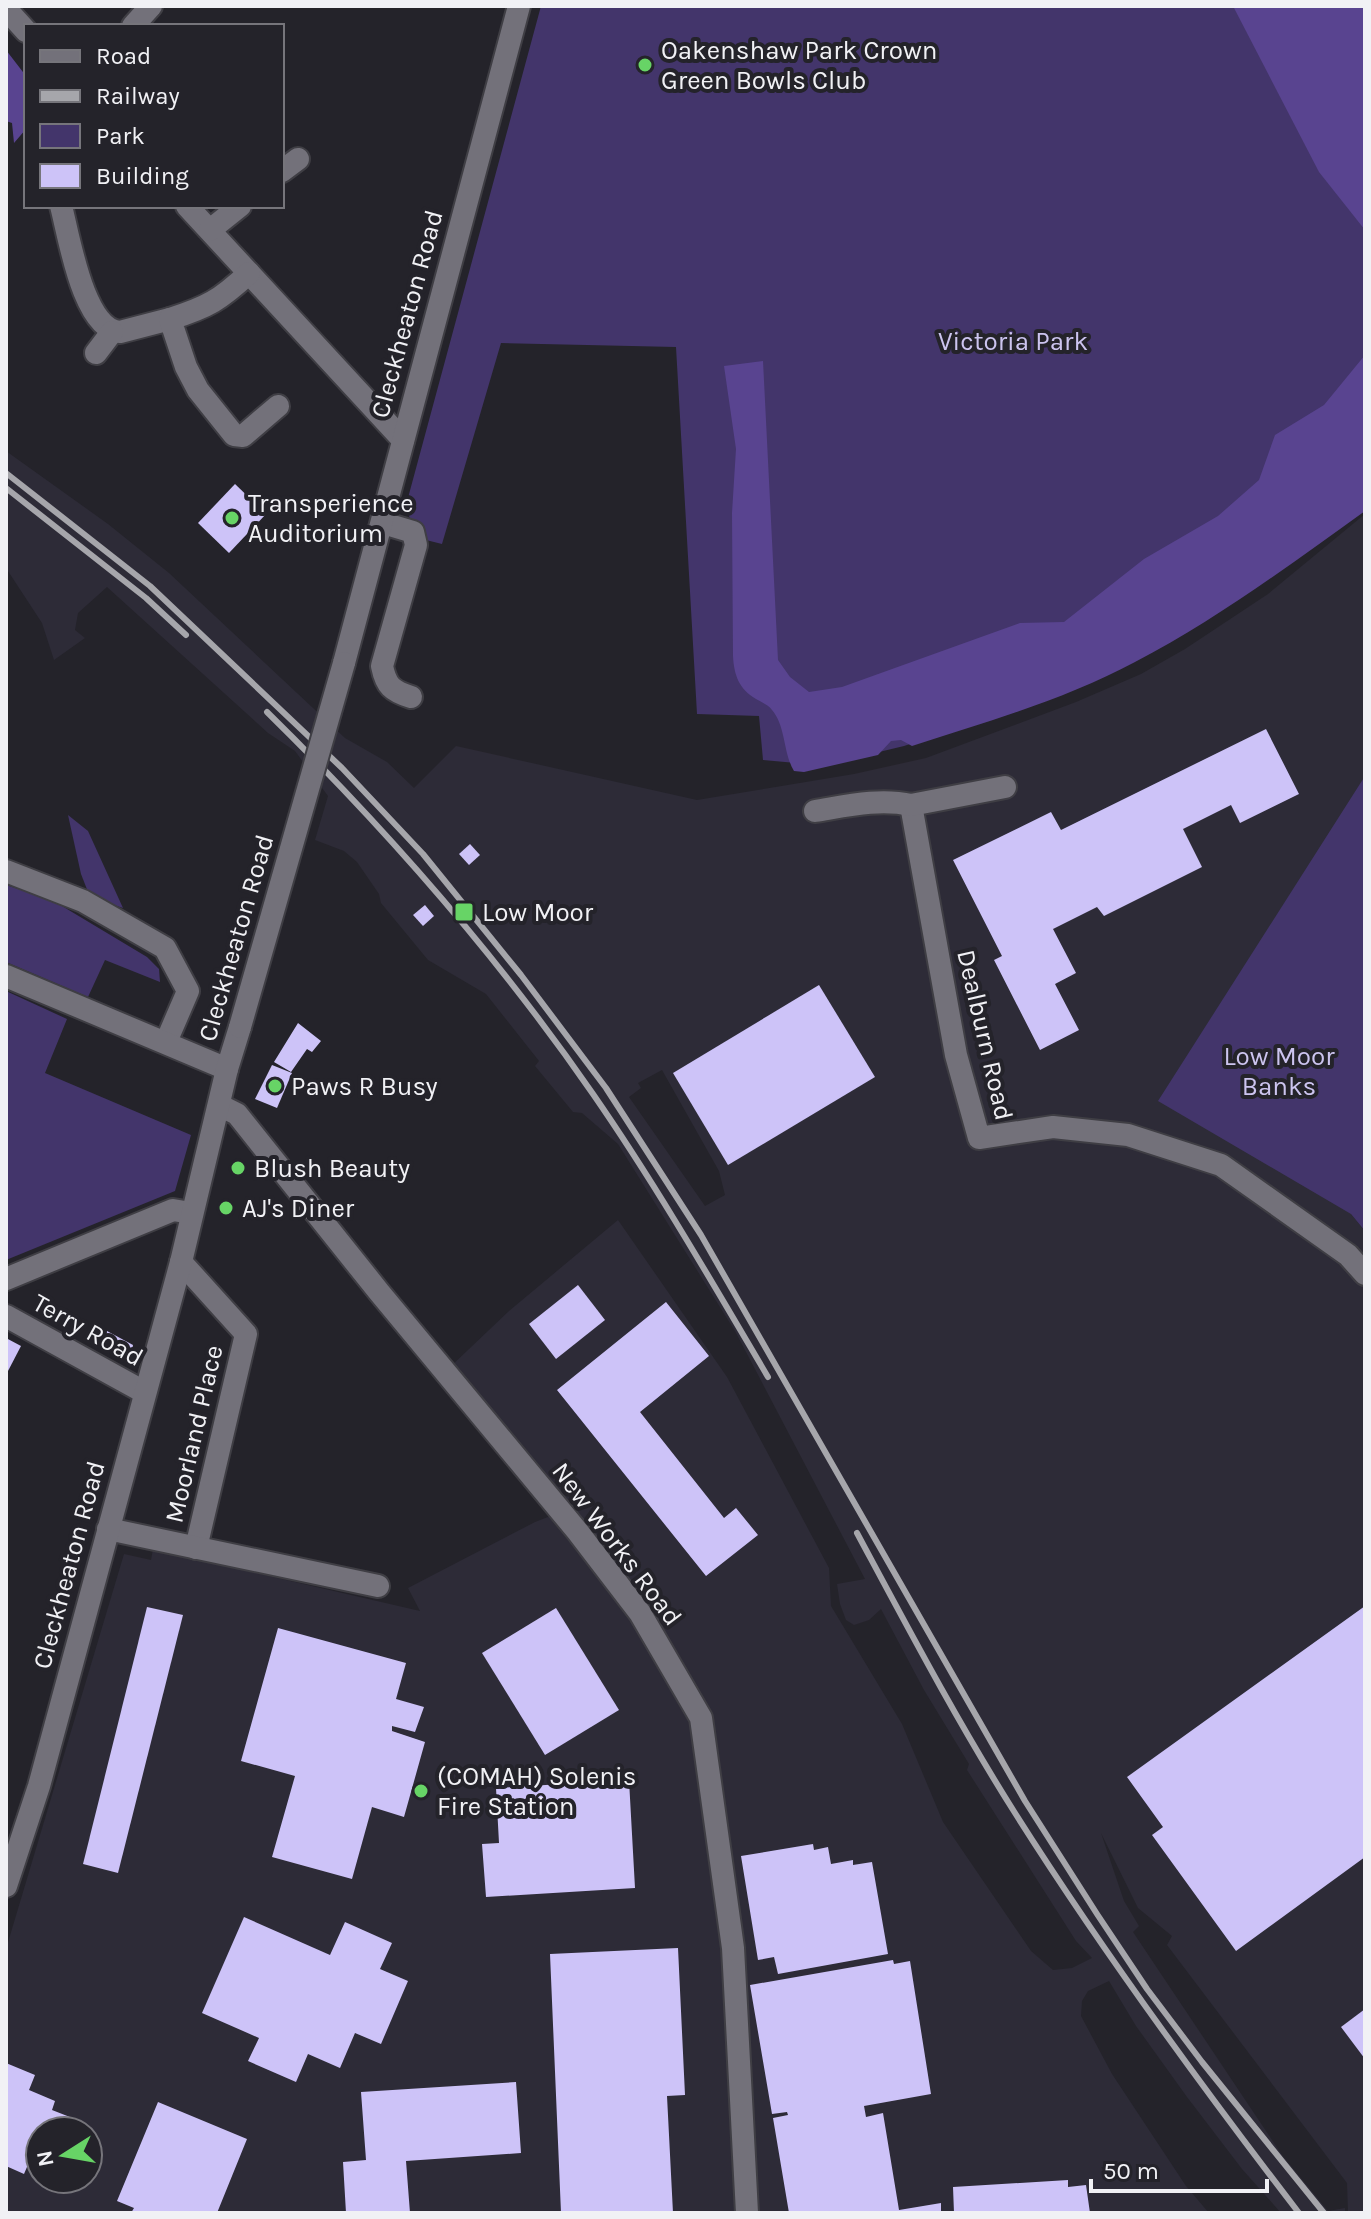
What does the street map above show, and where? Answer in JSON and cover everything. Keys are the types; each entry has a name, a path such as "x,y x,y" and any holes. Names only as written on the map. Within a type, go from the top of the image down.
{"street":[{"path":"135,24 151,6"},
{"name":"Cleckheaton Road","path":"6,1886 39,1786 181,1262 227,1069 383,523 519,6"},
{"path":"6,9 24,29"},
{"path":"62,208 86,300 112,332"},
{"path":"189,208 403,440"},
{"path":"210,230 238,208"},
{"path":"112,332 205,308 224,296 249,273"},
{"path":"170,319 186,367 198,390 234,435 243,436 278,406"},
{"path":"96,353 112,332"},
{"path":"383,523 413,532 416,545 382,666 385,682 395,692 411,697"},
{"path":"815,811 870,803 911,805 1005,787"},
{"name":"Dealburn Road","path":"911,805 956,1055 979,1138 1053,1127 1100,1130 1128,1135 1221,1165 1348,1255 1365,1274"},
{"path":"6,871 83,901 165,948 188,991 166,1042"},
{"path":"6,976 227,1069"},
{"name":"New Works Road","path":"219,1105 237,1114 379,1292 578,1532 640,1613 701,1718 733,1948 747,2213"},
{"path":"6,1279 173,1210 191,1213"},
{"name":"Moorland Place","path":"181,1262 246,1334 196,1548"},
{"name":"Terry Road","path":"6,1316 144,1392"},
{"path":"108,1529 378,1586"}],"shaded area":[{"path":"1233,6 1365,6 1365,230 1319,172"},
{"path":"6,50 24,73 24,131 14,143 12,123 6,121"},
{"path":"1365,355 1365,511 1224,610 1165,646 1109,675 1026,709 912,746 901,740 891,741 878,755 804,772 794,771 777,716 745,691 738,681 733,656 732,513 736,449 724,366 763,361 778,660 790,677 809,692 842,687 1020,623 1064,622 1144,559 1218,516 1259,480 1275,435 1324,405"},
{"path":"6,451 108,524 169,573 345,738 387,762 414,788 456,746 697,800 854,774 926,758 1076,702 1141,674 1185,649 1268,594 1365,514 1365,779 1351,1214 1365,1231 1365,2213 1348,2213 1347,2183 1167,1945 1172,1936 1138,1908 1101,1833 1124,1901 1139,1926 1133,1932 1282,2155 1328,2211 1345,2208 1345,2213 1281,2213 1242,2169 1187,2097 1136,2026 1109,1981 1088,1991 1082,2001 1081,2016 1112,2074 1186,2186 1209,2213 6,2213 6,1949 124,1554 151,1560 153,1549 420,1611 408,1588 535,1522 574,1507 448,1369 509,1311 618,1220 727,1377 829,1568 831,1606 902,1724 943,1822 1031,1951 1053,1970 1072,1968 1092,1958 1076,1941 967,1770 969,1764 924,1690 881,1609 869,1620 854,1625 846,1620 837,1584 865,1579 735,1331 618,1144 582,1113 573,1112 535,1066 539,1061 486,994 428,960 381,903 379,894 357,862 344,851 315,840 328,796 295,751 268,733 107,587 78,613 75,630 85,638 54,660 42,623 6,568","holes":["662,1070 719,1171 725,1195 705,1206 629,1097 641,1088 638,1083"]}],"green space":[{"name":"Victoria Park","path":"541,6 1340,6 1365,52 1365,477 1072,690 904,746 850,759 796,763 763,760 759,716 697,714 676,347 501,343 442,544 422,539 405,509"},
{"name":"Low Moor Banks","path":"1365,776 1365,1231 1351,1214 1158,1101"},
{"path":"68,815 88,831 123,908 90,897 81,874"},
{"path":"6,885 52,900 147,957 159,969 160,982 105,960 88,997 6,962"},
{"path":"6,991 67,1019 45,1073 191,1135 175,1191 6,1260"}],"building":[{"name":"Transperience Auditorium","path":"235,484 266,514 229,553 198,523"},
{"path":"1266,729 1299,794 1240,823 1231,805 1183,829 1202,867 1104,916 1097,907 1053,929 1076,973 1055,984 1079,1030 1040,1050 994,960 1002,956 953,860 1051,812 1061,830"},
{"path":"470,844 480,855 469,865 459,854"},
{"path":"425,905 434,916 423,926 413,915"},
{"path":"819,985 875,1077 728,1165 673,1073"},
{"path":"298,1023 321,1041 312,1052 307,1049 291,1072 274,1062"},
{"name":"Paws R Busy","path":"272,1065 292,1073 277,1108 255,1099"},
{"path":"578,1285 605,1320 556,1359 529,1324"},
{"path":"666,1302 709,1356 640,1412 724,1518 736,1508 758,1535 706,1576 557,1390"},
{"path":"107,1331 133,1345 131,1355 119,1356 101,1343"},
{"path":"6,1338 21,1346 8,1371 6,1370"},
{"path":"1365,1606 1365,1857 1236,1951 1152,1835 1163,1827 1127,1777"},
{"path":"147,1607 183,1615 118,1873 83,1864"},
{"path":"556,1608 619,1710 545,1755 482,1653"},
{"path":"278,1628 406,1663 396,1699 424,1707 415,1732 392,1726 392,1731 425,1742 404,1817 372,1807 352,1879 272,1857 295,1776 241,1761"},
{"path":"629,1780 635,1888 486,1897 482,1844 499,1843 496,1788"},
{"path":"813,1844 814,1850 828,1847 831,1864 853,1860 853,1865 872,1862 888,1954 778,1974 774,1957 758,1960 741,1856"},
{"path":"244,1917 330,1955 345,1922 392,1943 380,1969 408,1981 381,2044 355,2033 340,2068 308,2054 296,2082 248,2061 259,2038 202,2013"},
{"path":"678,1948 685,2095 667,2096 673,2213 561,2213 550,1954"},
{"path":"893,1960 894,1964 910,1961 931,2094 864,2106 866,2117 883,2113 899,2210 941,2203 941,2213 789,2213 773,2118 788,2115 787,2112 772,2114 750,1985"},
{"path":"1365,2009 1365,2059 1341,2027"},
{"path":"6,2063 35,2075 29,2090 55,2101 52,2110 65,2115 24,2115 24,2174 6,2166"},
{"path":"516,2082 521,2153 406,2161 410,2213 346,2213 343,2162 366,2160 361,2092"},
{"path":"158,2102 247,2139 217,2213 131,2213 134,2208 117,2201"},
{"path":"1068,2180 1068,2187 1086,2185 1090,2213 954,2213 953,2187"}],"railway":[{"path":"6,473 150,586 342,768 423,854 521,975 606,1088 701,1235 1025,1801 1097,1914 1147,1989 1202,2062 1324,2213"},
{"path":"6,488 146,598 186,635"},
{"path":"267,712 398,848 518,992 639,1163 768,1377"},
{"path":"857,1533 973,1745 1048,1865 1152,2016 1299,2213"}],"place":[{"name":"Oakenshaw Park Crown Green Bowls Club","path":"645,65"},
{"name":"Transperience Auditorium","path":"232,518"},
{"name":"Low Moor","path":"464,912"},
{"name":"Paws R Busy","path":"275,1086"},
{"name":"Blush Beauty","path":"238,1168"},
{"name":"AJ's Diner","path":"226,1208"},
{"name":"(COMAH) Solenis Fire Station","path":"421,1791"}]}
